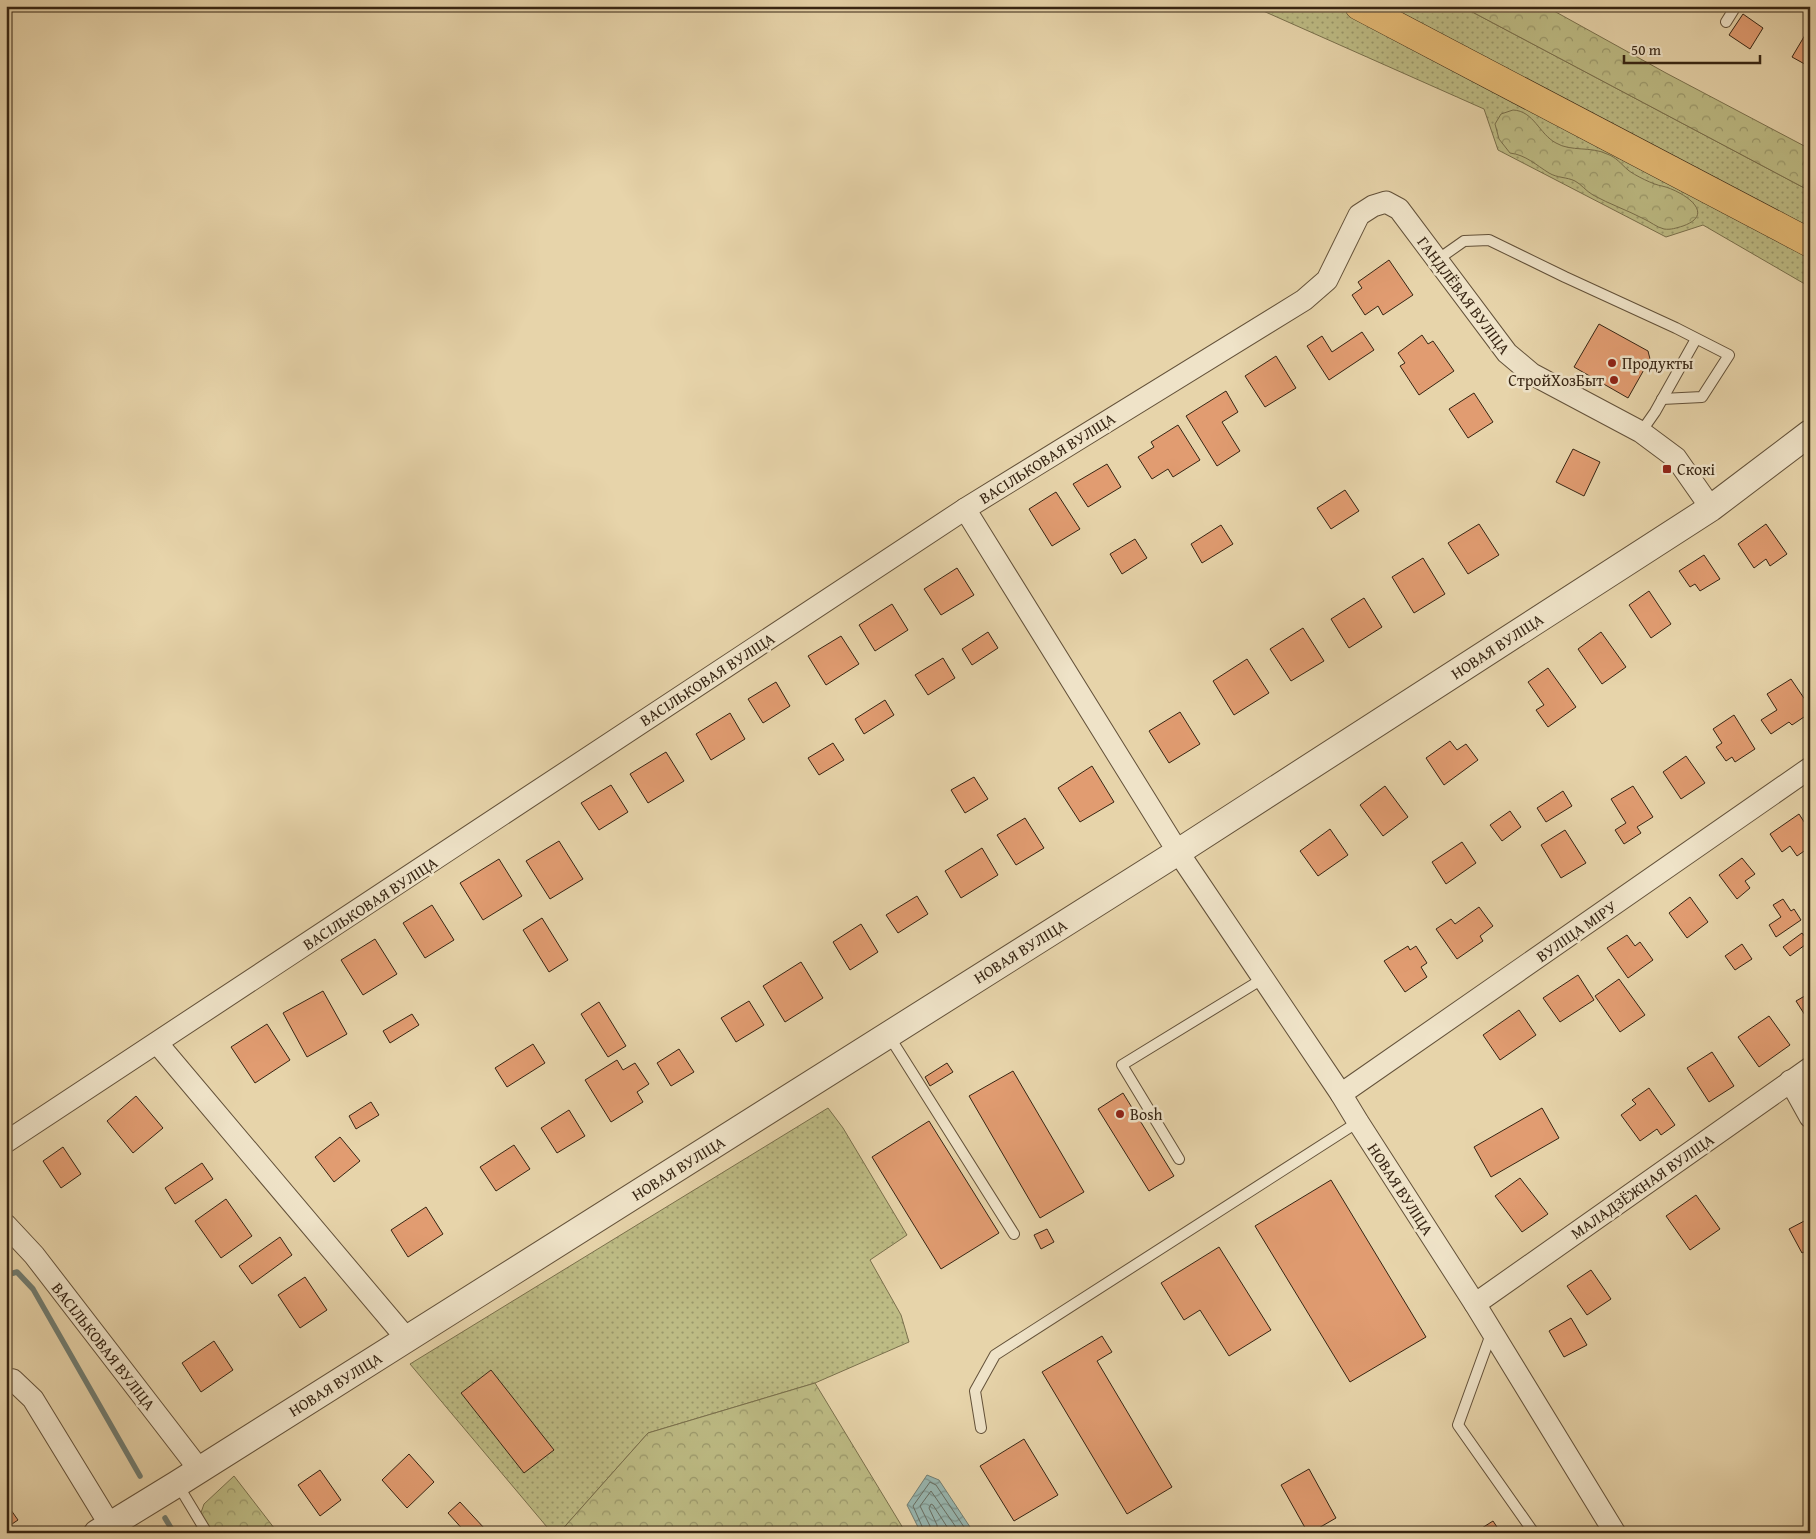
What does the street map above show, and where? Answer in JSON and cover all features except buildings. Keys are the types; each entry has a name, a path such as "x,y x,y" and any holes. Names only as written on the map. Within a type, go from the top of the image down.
{"main road":[{"path":"1359,6 1810,243"}],"street":[{"name":"ГАНДЛЁВАЯ ВУЛІЦА","path":"1386,202 1399,209 1507,353 1532,374 1641,432 1676,458 1711,508"},
{"name":"ВАСІЛЬКОВАЯ ВУЛІЦА","path":"6,1142 965,509 1304,300 1327,280 1359,215 1372,206 1386,202"},
{"name":"НОВАЯ ВУЛІЦА","path":"178,1484 1178,852 1711,508 1810,433"},
{"path":"965,509 1178,852"},
{"name":"ВУЛІЦА МІРУ","path":"1342,1094 1810,768"},
{"name":"НОВАЯ ВУЛІЦА","path":"1178,852 1342,1094 1475,1304 1614,1533"},
{"path":"157,1043 407,1339"},
{"name":"МАЛАДЗЁЖНАЯ ВУЛІЦА","path":"1475,1304 1810,1068"},
{"path":"1790,1081 1810,1118"},
{"name":"ВАСІЛЬКОВАЯ ВУЛІЦА","path":"6,1225 34,1255 199,1469"},
{"path":"6,1378 13,1380 33,1399 104,1529 178,1484"}],"lane":[{"path":"1726,22 1736,6"},
{"path":"1437,260 1464,241 1489,240 1729,355 1702,397 1662,399"},
{"path":"1641,432 1696,339"},
{"path":"1179,1159 1122,1065 1264,978"},
{"path":"888,1035 1014,1234"},
{"path":"981,1428 975,1391 995,1355 1358,1122"},
{"path":"1492,1332 1458,1425 1534,1533"},
{"path":"178,1484 207,1533"}],"green space":[{"path":"1252,6 1461,6 1810,191 1810,287 1703,225 1666,237 1498,150 1484,109"},
{"path":"1461,6 1545,6 1666,73 1810,149 1810,191"},
{"path":"1513,110 1526,114 1550,139 1562,146 1594,150 1610,155 1639,177 1678,192 1693,203 1697,209 1697,215 1693,221 1683,226 1671,229 1661,228 1593,195 1575,181 1552,175 1526,158 1510,153 1499,139 1495,124 1501,114"},
{"path":"828,1108 843,1128 907,1235 870,1260 901,1315 909,1342 815,1383 648,1433 559,1533 552,1533 410,1364"},
{"path":"815,1383 906,1533 559,1533 648,1433"},
{"path":"234,1476 278,1533 196,1533 195,1530 204,1504"}],"water":[{"path":"927,1475 939,1480 974,1533 921,1533 907,1505"}],"waterway":[{"path":"6,1275 17,1272 33,1289 140,1476"},
{"path":"165,1518 174,1533"}],"place":[{"name":"Продукты","path":"1612,363"},
{"name":"СтройХозБыт","path":"1614,380"},
{"name":"Скокі","path":"1667,469"},
{"name":"Bosh","path":"1120,1114"}]}
